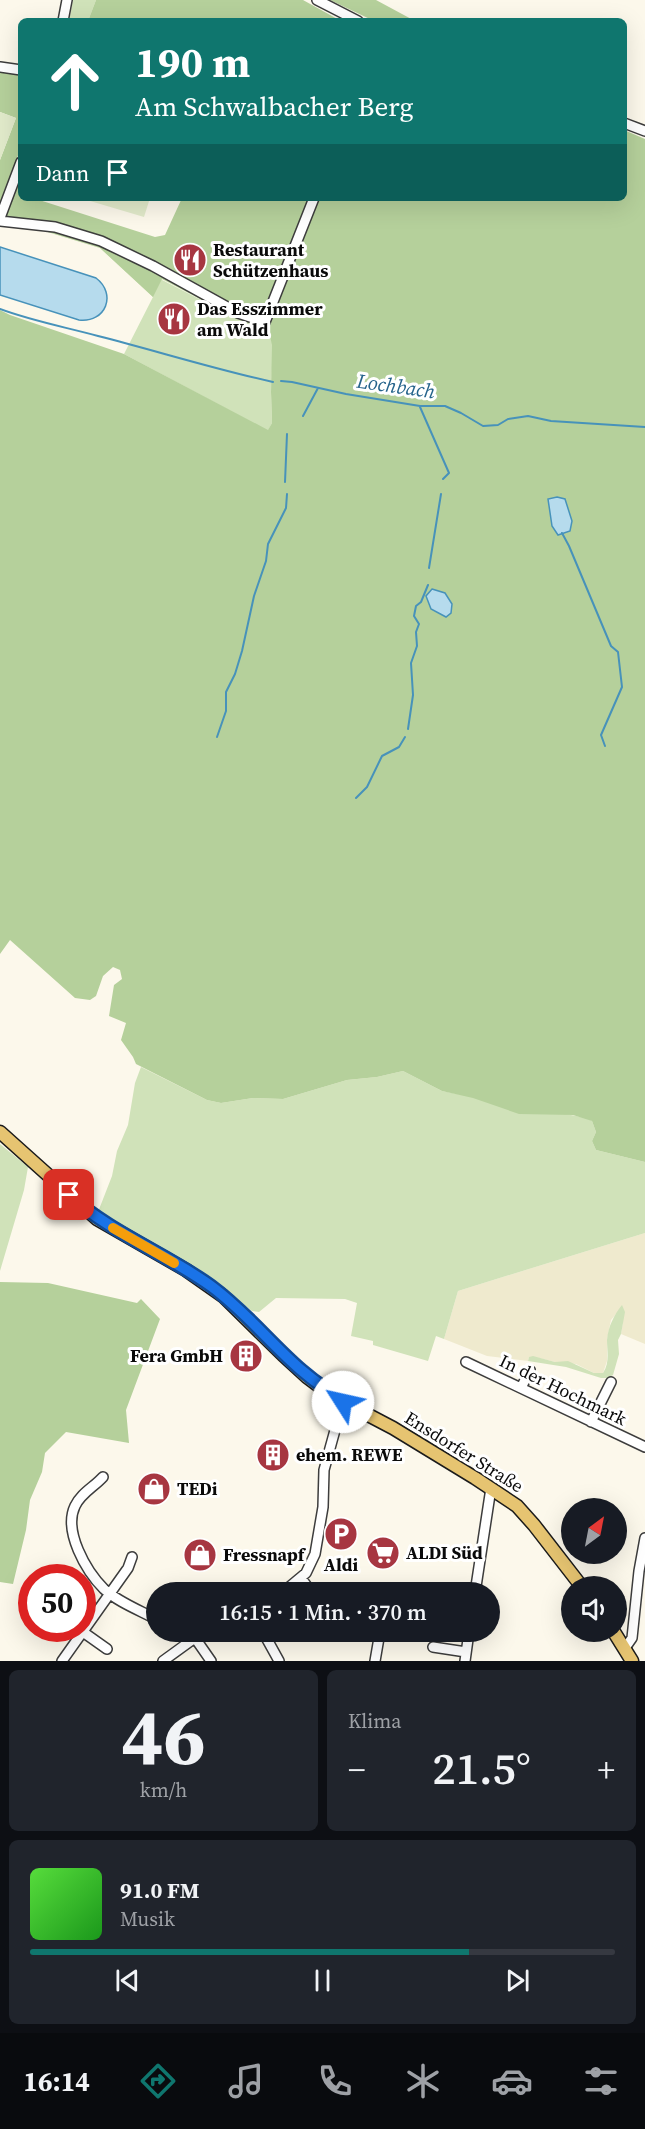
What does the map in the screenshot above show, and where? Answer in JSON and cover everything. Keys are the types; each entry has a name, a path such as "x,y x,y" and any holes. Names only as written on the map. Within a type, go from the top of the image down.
{"main road":[{"name":"Ensdorfer Straße","path":"0,1132 97,1218 212,1287 235,1306 307,1377 348,1409 491,1488 524,1512 573,1576"},
{"path":"621,1642 632,1661"}],"street":[{"path":"64,18 67,0"},
{"path":"316,0 352,18"},
{"path":"0,67 18,70"},
{"path":"627,124 645,130"},
{"path":"18,170 0,219 55,227 101,241 153,266 238,313 265,322 313,201"},
{"name":"In der Hochmark","path":"466,1362 645,1448"},
{"path":"521,1388 530,1370"},
{"path":"591,1422 611,1382"},
{"path":"296,1582 306,1573 315,1554 323,1507 323,1478 333,1434 348,1409"},
{"path":"103,1477 76,1503 71,1525 81,1555 100,1583 110,1593 146,1613"},
{"path":"477,1582 491,1488"},
{"path":"625,1648 632,1638 639,1570 645,1538"},
{"path":"96,1613 128,1568 132,1557"},
{"path":"301,1578 304,1582"},
{"path":"96,1641 107,1649"},
{"path":"62,1661 76,1642"},
{"path":"163,1661 189,1642"},
{"path":"199,1642 211,1661"},
{"path":"268,1642 279,1661"},
{"path":"375,1661 378,1642"},
{"path":"433,1647 466,1656"}],"shaded area":[{"path":"645,1233 645,1344 621,1334 623,1322 616,1314 611,1320 607,1339 607,1361 603,1373 594,1373 576,1364 539,1358 529,1357 528,1361 487,1356 444,1339 458,1291"}],"green space":[{"path":"73,0 96,0 89,18 70,18"},
{"path":"96,0 303,0 336,18 89,18"},
{"path":"330,0 376,0 409,18 368,18"},
{"path":"0,71 18,74 18,155 12,172 18,174 18,201 42,201 155,237 165,235 181,201 627,201 627,131 645,139 645,1162 596,1150 592,1141 596,1132 592,1121 573,1115 519,1114 473,1098 442,1091 403,1071 347,1080 283,1099 253,1098 221,1103 207,1100 136,1064 121,1040 126,1023 109,1016 114,985 122,979 120,970 113,967 103,976 96,996 90,1000 75,998 10,940 0,954 0,310 124,354 268,430 272,423 272,345 269,332 236,318 162,279 153,297 100,248 41,230 0,226 0,160 16,118 0,112"},
{"path":"0,112 16,118 0,160"},
{"path":"90,201 149,201 144,217"},
{"path":"100,248 236,318 269,332 273,345 272,423 268,431 124,354 153,297"},
{"path":"141,1067 207,1100 221,1103 253,1098 283,1099 347,1080 403,1071 442,1091 587,1118 592,1121 596,1132 592,1141 596,1150 645,1162 645,1233 458,1291 444,1339 436,1336 428,1361 373,1345 373,1341 351,1336 357,1303 345,1299 276,1298 259,1312 252,1311 212,1280 98,1212 112,1176 117,1151 128,1125 135,1083"},
{"path":"0,1144 28,1167 24,1190 0,1271"},
{"path":"0,1282 48,1283 137,1303 141,1299 160,1319 126,1410 129,1443 66,1432 45,1453 42,1472 30,1500 26,1530 13,1584 0,1582"},
{"path":"622,1305 625,1312 618,1340 619,1354 613,1375 601,1378 566,1367 528,1361 529,1357 533,1356 555,1362 568,1361 594,1373 603,1373 607,1361 609,1330"}],"water":[{"path":"0,247 96,278 106,292 106,306 96,317 79,320 0,295"},
{"path":"557,497 565,499 572,521 570,531 558,535 552,526 548,499"},
{"path":"432,589 445,593 452,604 451,613 446,617 431,609 426,596"}],"waterway":[{"name":"Lochbach","path":"0,309 273,382"},
{"name":"Lochbach","path":"281,381 420,406 445,406 483,426 498,425 508,419 528,416 551,421 645,427"},
{"path":"303,416 318,388"},
{"path":"420,407 449,473 443,479"},
{"path":"285,482 287,434"},
{"path":"217,737 226,711 226,692 235,674 242,651 254,596 266,561 268,544 286,508 287,494"},
{"path":"429,568 441,494"},
{"path":"562,533 611,646 618,652 622,687 601,735 605,746"},
{"path":"408,729 413,695 411,663 417,646 416,632 419,624 414,616 416,606 421,602 428,585"},
{"path":"356,798 367,787 382,756 399,747 405,737"}],"slow traffic":[{"path":"113,1228 174,1263"}],"place":[{"name":"Restaurant Schützenhaus","path":"190,260"},
{"name":"Das Esszimmer am Wald","path":"174,319"},
{"name":"Fera GmbH","path":"246,1356"},
{"name":"ehem. REWE","path":"273,1455"},
{"name":"TEDi","path":"154,1489"},
{"name":"Aldi","path":"341,1534"},
{"name":"ALDI Süd","path":"383,1553"},
{"name":"Fressnapf","path":"200,1555"}],"route":[{"path":"69,1195 106,1224 212,1287 235,1306 307,1377 346,1401 343,1402"}]}
